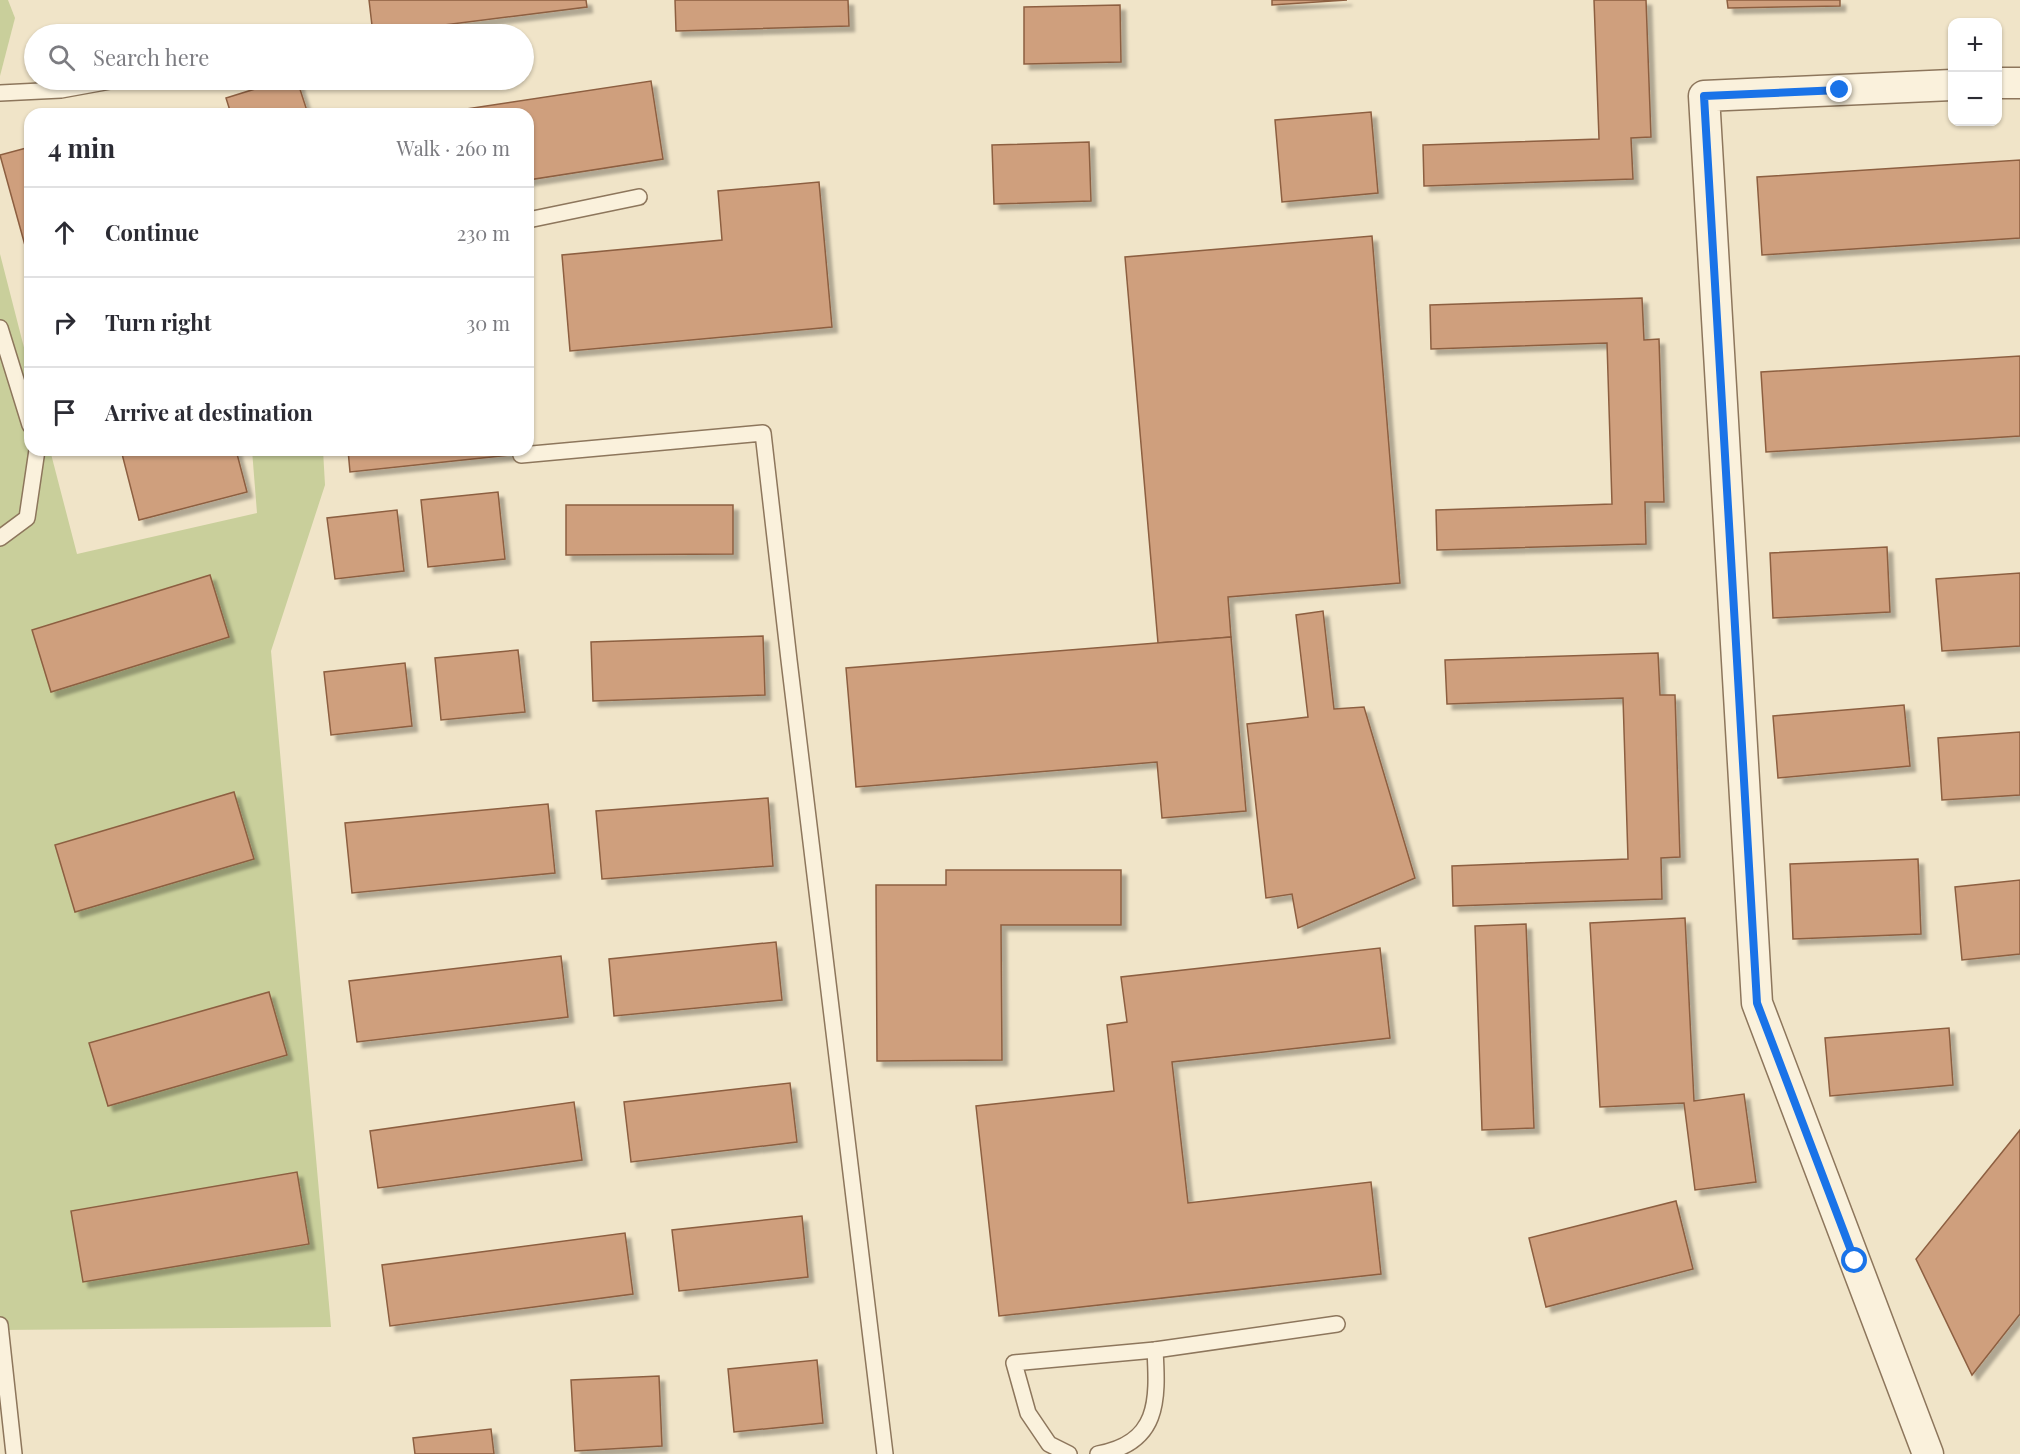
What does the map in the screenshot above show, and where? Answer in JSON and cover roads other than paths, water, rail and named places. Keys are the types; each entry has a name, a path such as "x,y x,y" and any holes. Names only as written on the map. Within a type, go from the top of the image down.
{"street":[{"path":"2002,84 2020,82"},
{"path":"1928,1454 1757,1003 1704,96 1948,85"}],"lane":[{"path":"0,93 61,90"},
{"path":"534,219 639,197"},
{"path":"0,328 24,406"},
{"path":"534,453 763,433 885,1454"},
{"path":"0,538 27,518 36,456"},
{"path":"1069,1454 1049,1444 1028,1413 1014,1363 1155,1350 1337,1324"},
{"path":"0,1325 14,1454"},
{"path":"1098,1454 1118,1450 1143,1433 1158,1388 1155,1350"}]}
